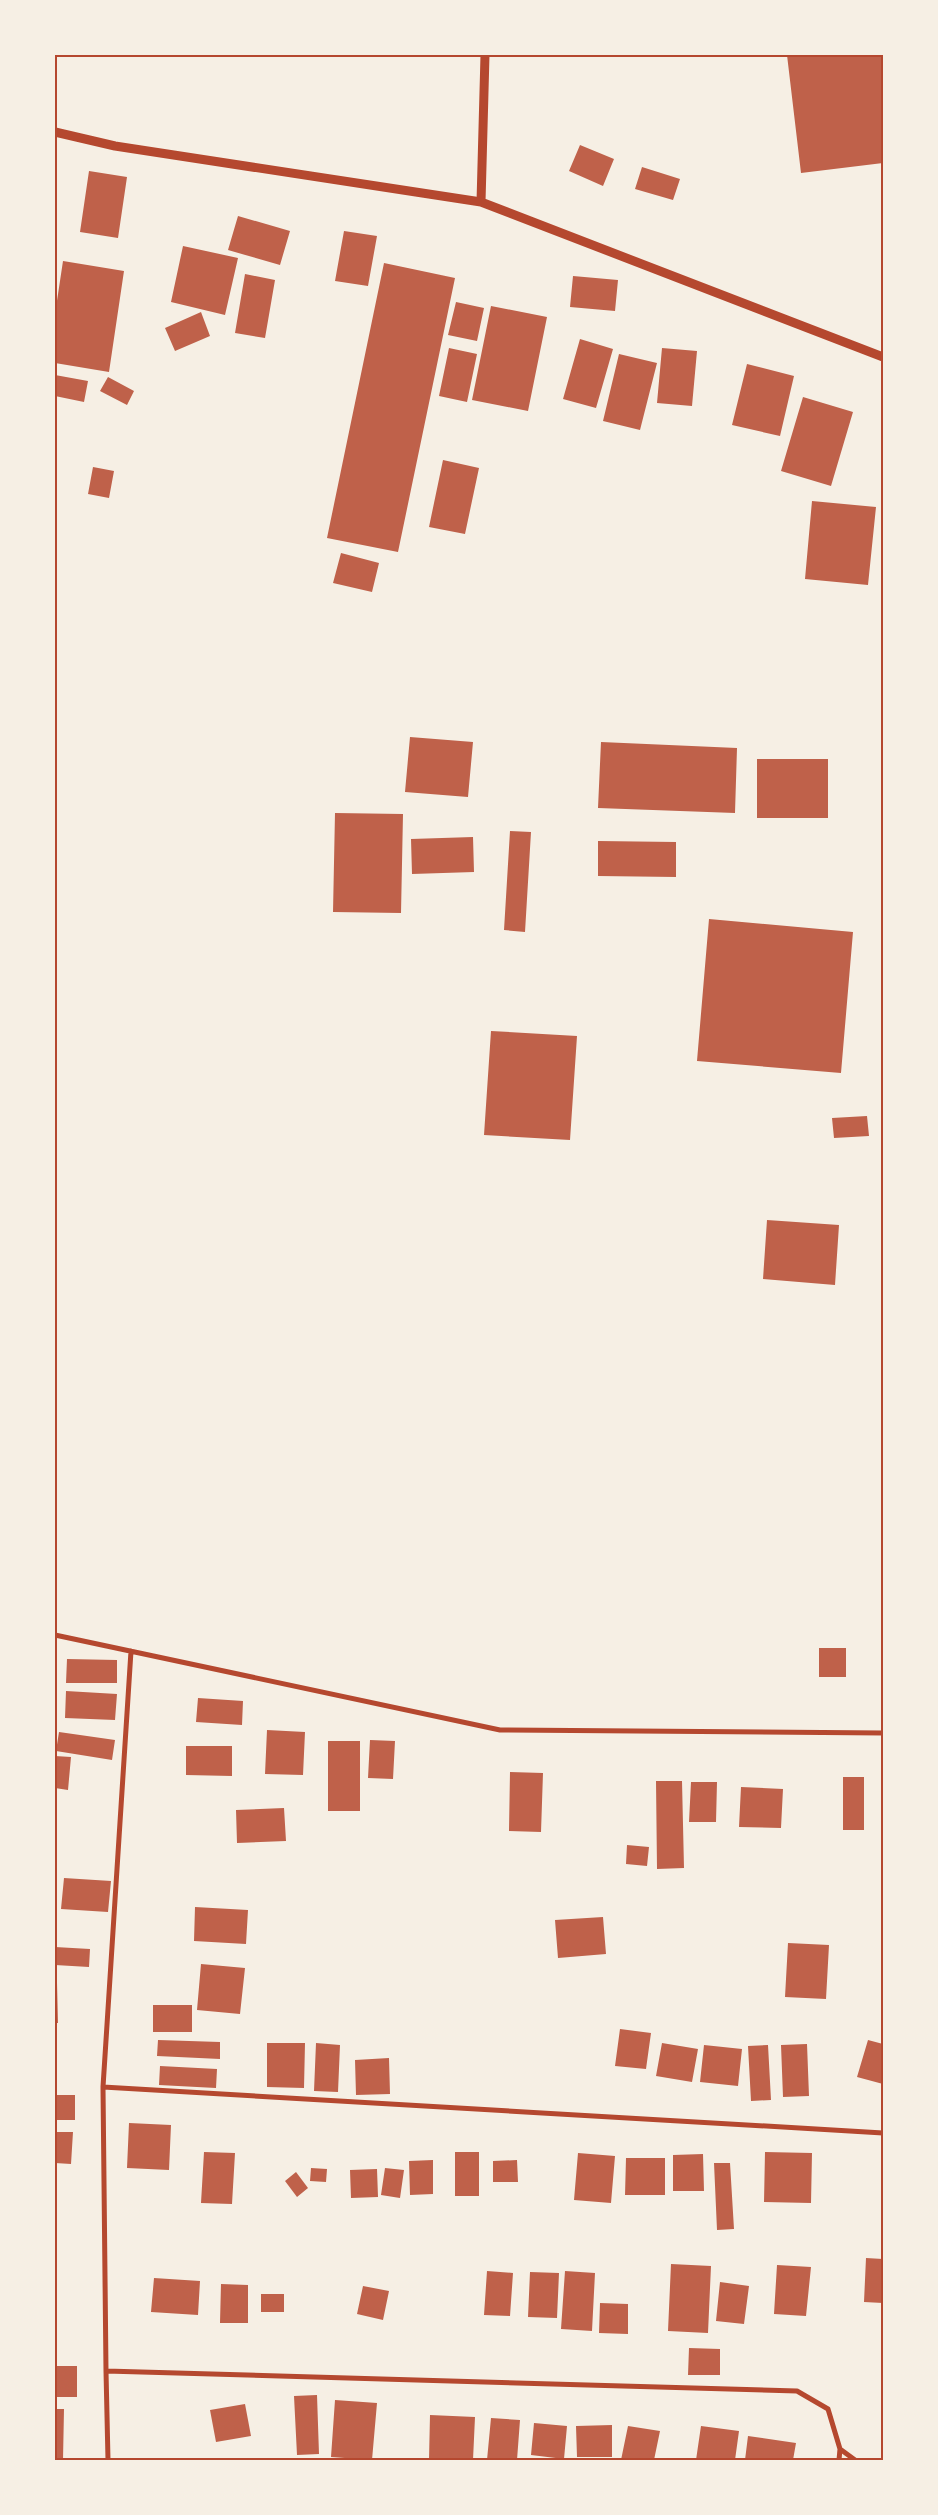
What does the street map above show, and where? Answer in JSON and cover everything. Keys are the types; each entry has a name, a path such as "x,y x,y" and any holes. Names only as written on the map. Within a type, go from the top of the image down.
{"street":[{"path":"481,202 485,55"},
{"path":"55,132 115,146 481,202 883,357"},
{"path":"55,1635 500,1730 883,1733"},
{"path":"108,2460 103,2087 131,1651"},
{"path":"103,2087 883,2133"},
{"path":"106,2371 798,2391 828,2409 840,2449 839,2460"},
{"path":"840,2449 855,2460"}],"building":[{"path":"787,55 883,55 883,163 801,173"},
{"path":"580,145 614,159 603,186 569,171"},
{"path":"642,167 680,179 673,200 635,189"},
{"path":"89,171 127,177 118,238 80,232"},
{"path":"238,216 290,231 280,265 228,250"},
{"path":"344,231 377,236 368,286 335,281"},
{"path":"183,246 238,258 225,315 171,302"},
{"path":"63,261 124,271 109,372 55,363 55,314"},
{"path":"384,263 455,278 398,552 327,538"},
{"path":"245,274 275,280 265,338 235,333"},
{"path":"573,276 618,280 615,311 570,307"},
{"path":"456,302 484,308 477,341 448,335"},
{"path":"491,306 547,317 528,411 472,400"},
{"path":"201,312 210,336 175,351 165,328"},
{"path":"580,339 613,349 596,408 563,399"},
{"path":"449,348 477,354 467,402 439,396"},
{"path":"662,348 697,351 692,406 657,403"},
{"path":"619,354 657,363 640,430 603,421"},
{"path":"747,364 794,376 780,436 732,425"},
{"path":"55,375 88,381 84,402 55,396"},
{"path":"108,377 134,391 127,405 100,391"},
{"path":"803,397 853,412 831,486 781,471"},
{"path":"443,460 479,468 465,534 429,527"},
{"path":"93,467 114,471 109,498 88,494"},
{"path":"812,501 876,507 868,585 805,579"},
{"path":"341,553 379,563 372,592 333,583"},
{"path":"410,737 473,742 468,797 405,792"},
{"path":"601,742 737,748 735,813 598,808"},
{"path":"757,759 828,759 828,818 757,818"},
{"path":"335,813 403,814 401,913 333,912"},
{"path":"510,831 531,832 525,932 504,930"},
{"path":"473,837 474,872 412,874 411,839"},
{"path":"598,841 676,842 676,877 598,876"},
{"path":"709,919 853,932 841,1073 697,1061"},
{"path":"491,1031 577,1036 570,1140 484,1135"},
{"path":"867,1116 869,1136 834,1138 832,1118"},
{"path":"767,1220 839,1225 835,1285 763,1279"},
{"path":"819,1648 846,1648 846,1677 819,1677"},
{"path":"67,1659 117,1660 117,1683 66,1683"},
{"path":"66,1691 117,1694 115,1720 65,1718"},
{"path":"198,1698 243,1701 242,1725 196,1722"},
{"path":"267,1730 305,1732 303,1775 265,1774"},
{"path":"59,1732 115,1740 112,1760 56,1751"},
{"path":"370,1740 395,1741 393,1779 368,1778"},
{"path":"328,1741 360,1741 360,1811 328,1811"},
{"path":"186,1746 232,1746 232,1776 186,1775"},
{"path":"55,1756 71,1757 68,1790 55,1788"},
{"path":"510,1772 543,1773 541,1832 509,1831"},
{"path":"843,1777 864,1777 864,1830 843,1830"},
{"path":"656,1781 682,1781 684,1868 657,1869"},
{"path":"691,1782 717,1782 716,1822 689,1822"},
{"path":"741,1787 783,1789 781,1828 739,1827"},
{"path":"284,1808 286,1841 237,1843 236,1810"},
{"path":"627,1845 649,1847 647,1866 626,1864"},
{"path":"64,1878 111,1881 108,1912 61,1909"},
{"path":"195,1907 248,1910 246,1944 194,1941"},
{"path":"603,1917 606,1954 558,1958 555,1920"},
{"path":"788,1943 829,1945 826,1999 785,1997"},
{"path":"55,1947 90,1949 89,1967 55,1965"},
{"path":"201,1964 245,1968 240,2014 197,2010"},
{"path":"55,1983 57,1983 58,2023 55,2023"},
{"path":"153,2005 192,2005 192,2032 153,2032"},
{"path":"620,2029 651,2033 646,2069 615,2066"},
{"path":"158,2040 220,2042 220,2059 157,2056"},
{"path":"868,2040 883,2044 883,2084 857,2077"},
{"path":"267,2043 305,2043 304,2088 267,2087"},
{"path":"316,2043 340,2045 338,2092 314,2091"},
{"path":"662,2043 698,2049 692,2082 656,2076"},
{"path":"807,2044 809,2096 783,2097 781,2045"},
{"path":"704,2045 742,2049 738,2086 700,2082"},
{"path":"768,2045 771,2100 751,2101 748,2046"},
{"path":"389,2058 390,2094 356,2095 355,2060"},
{"path":"160,2066 217,2069 216,2088 159,2085"},
{"path":"55,2095 75,2095 75,2120 55,2120"},
{"path":"129,2123 171,2125 169,2170 127,2168"},
{"path":"55,2132 73,2132 71,2164 55,2163"},
{"path":"204,2152 235,2153 232,2204 201,2203"},
{"path":"455,2152 479,2152 479,2196 455,2196"},
{"path":"765,2152 812,2153 811,2203 764,2202"},
{"path":"578,2153 615,2156 611,2203 574,2200"},
{"path":"703,2154 704,2191 673,2191 673,2155"},
{"path":"626,2158 665,2158 665,2195 625,2195"},
{"path":"433,2160 433,2194 410,2195 409,2161"},
{"path":"517,2160 518,2182 493,2182 493,2161"},
{"path":"714,2163 730,2163 734,2229 717,2230"},
{"path":"311,2168 327,2169 326,2182 310,2181"},
{"path":"385,2168 404,2170 400,2198 381,2195"},
{"path":"377,2169 378,2197 351,2198 350,2170"},
{"path":"296,2172 308,2188 297,2197 285,2181"},
{"path":"866,2258 883,2259 883,2303 864,2302"},
{"path":"671,2264 711,2266 708,2333 668,2331"},
{"path":"777,2265 811,2267 806,2316 774,2314"},
{"path":"487,2271 513,2273 510,2316 484,2315"},
{"path":"565,2271 595,2273 592,2331 561,2329"},
{"path":"530,2272 559,2273 557,2318 528,2317"},
{"path":"154,2278 200,2281 198,2315 151,2312"},
{"path":"720,2282 749,2286 744,2324 716,2321"},
{"path":"221,2284 248,2285 248,2323 220,2323"},
{"path":"363,2286 389,2291 383,2320 357,2314"},
{"path":"261,2294 284,2294 284,2312 261,2312"},
{"path":"600,2303 628,2304 628,2334 599,2333"},
{"path":"689,2348 720,2349 720,2375 688,2375"},
{"path":"55,2366 77,2366 77,2397 55,2397"},
{"path":"317,2395 319,2454 297,2455 294,2396"},
{"path":"335,2400 377,2403 372,2460 331,2457"},
{"path":"245,2404 251,2436 216,2442 210,2410"},
{"path":"55,2409 64,2409 63,2460 55,2460"},
{"path":"430,2415 475,2417 473,2460 429,2460"},
{"path":"491,2418 520,2420 517,2460 487,2460"},
{"path":"534,2423 567,2426 564,2459 531,2455"},
{"path":"612,2425 612,2457 577,2457 576,2426"},
{"path":"628,2426 660,2431 654,2460 621,2460"},
{"path":"701,2426 739,2431 735,2460 696,2460"},
{"path":"748,2436 796,2443 793,2460 745,2460"}]}
